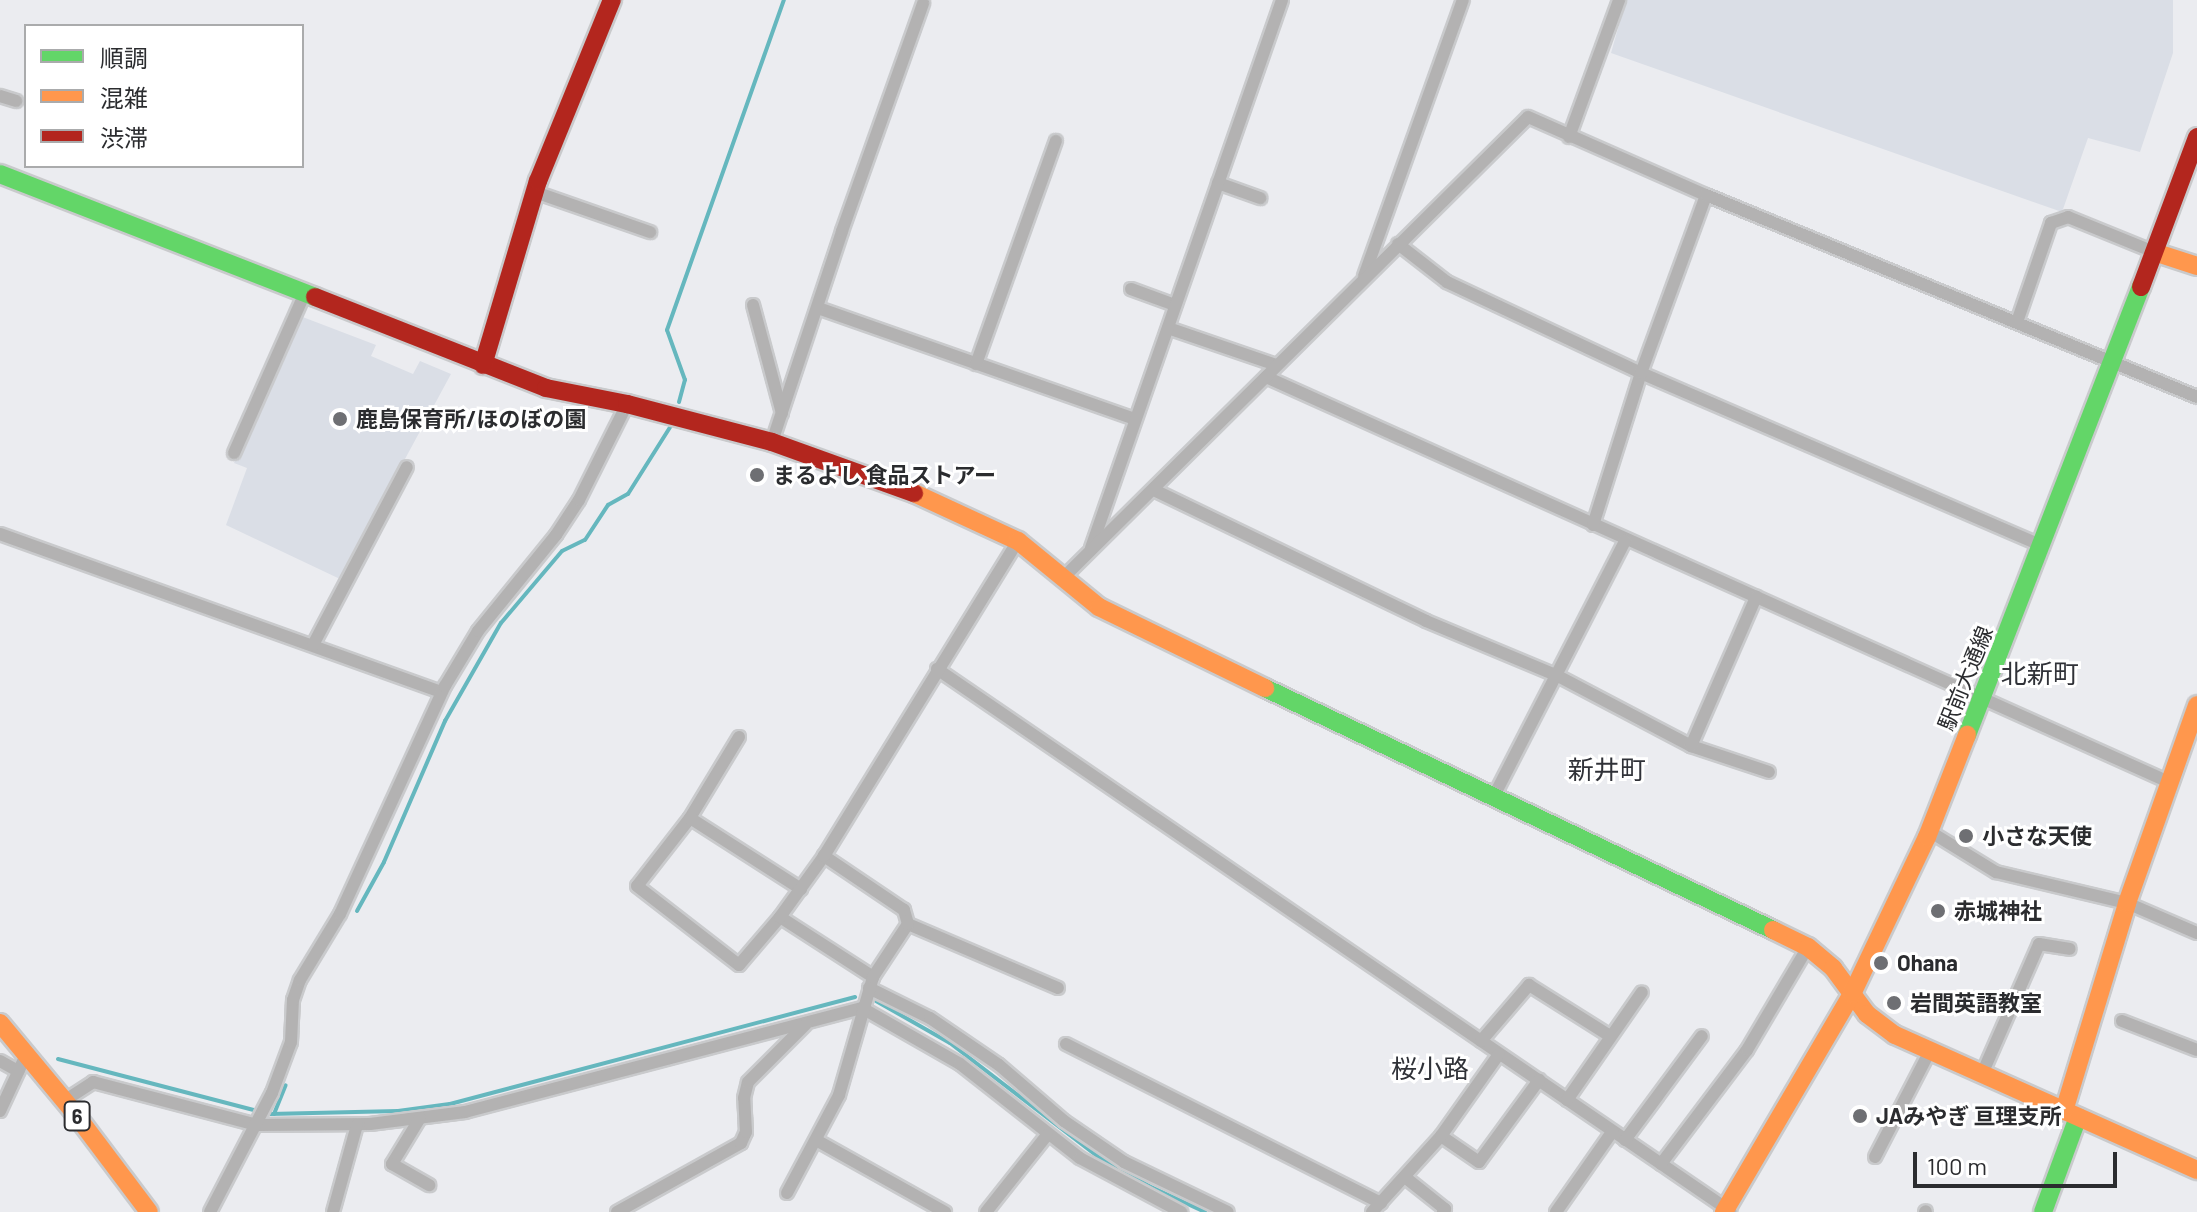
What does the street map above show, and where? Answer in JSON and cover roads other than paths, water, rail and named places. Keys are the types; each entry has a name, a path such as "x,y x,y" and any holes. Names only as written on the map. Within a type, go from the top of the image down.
{"main road":[{"path":"483,365 535,192 570,95 612,0"},
{"name":"駅前大通線","path":"1727,1211 1852,994 1880,941 1929,831 1983,700 2197,137"},
{"path":"0,174 546,388 627,404 772,442 942,503 1018,541 1099,607 1134,626 1808,947 1833,968 1879,1025 1930,1051 2197,1170"},
{"path":"2154,252 2197,266"},
{"path":"2043,1212 2127,903 2197,705"},
{"name":"6","path":"0,1023 22,1063 64,1101 149,1212"}],"street":[{"path":"1090,551 1282,0"},
{"path":"1363,279 1463,0"},
{"path":"1569,137 1619,0"},
{"path":"772,442 923,3"},
{"path":"0,96 16,101"},
{"path":"1064,577 1528,117 1706,195 2197,397"},
{"path":"976,364 1056,141"},
{"path":"1218,183 1260,198"},
{"path":"535,192 650,232"},
{"path":"1593,525 1641,373 1706,195"},
{"path":"2017,322 2051,223 2068,217 2154,252"},
{"path":"1398,244 1447,282 1641,373 2042,546"},
{"path":"1131,289 1175,305"},
{"path":"234,453 304,295"},
{"path":"753,305 782,413"},
{"path":"818,308 1135,419"},
{"path":"1168,328 1276,365"},
{"path":"1266,377 1625,541 2169,782"},
{"path":"210,1212 257,1125 291,1042 293,1000 300,980 340,914 442,692 478,631 556,535 579,500 627,404"},
{"path":"313,645 407,467"},
{"path":"1154,490 1426,621 1556,675 1691,746 1769,772"},
{"path":"0,534 442,692"},
{"path":"739,737 690,818 637,886 739,965 780,917 824,856 1018,541"},
{"path":"1493,798 1625,541"},
{"path":"1691,746 1756,597"},
{"path":"937,669 1063,751 1727,1211"},
{"path":"690,818 801,889"},
{"path":"1929,831 1996,872 2127,903 2197,933"},
{"path":"787,1193 839,1095 871,983 908,924 904,910 824,856"},
{"path":"780,917 871,983 999,1065 1064,1121 1124,1162 1228,1212"},
{"path":"908,924 1058,988"},
{"path":"1982,1074 2039,944 2070,949"},
{"path":"1661,1164 1747,1050 1808,947"},
{"path":"1481,1041 1529,985 1610,1036"},
{"path":"1567,1100 1642,992"},
{"path":"64,1101 93,1082 257,1125 357,1125 420,1118 465,1112 862,1008 960,1064 1080,1158 1181,1212"},
{"path":"2122,1021 2197,1050"},
{"path":"617,1212 741,1143 746,1132 744,1098 748,1082 807,1023"},
{"path":"1625,1140 1702,1036"},
{"path":"1066,1044 1376,1208 1441,1136 1499,1054"},
{"path":"1875,1157 1930,1051"},
{"path":"0,1061 22,1063 0,1111"},
{"path":"1441,1136 1479,1162 1539,1080"},
{"path":"420,1118 392,1164 429,1185"},
{"path":"333,1212 357,1125"},
{"path":"1556,1212 1612,1132"},
{"path":"986,1212 1047,1135"},
{"path":"816,1140 945,1212"},
{"path":"1406,1178 1445,1209 1443,1212"}],"waterway":[{"path":"679,402 685,380 667,330 784,0"},
{"path":"357,911 384,862 445,721 501,623 562,551 585,540 608,505 628,494 672,424"},
{"path":"270,1114 398,1111 450,1104 855,997"},
{"path":"876,1001 950,1043 1097,1156 1149,1186 1205,1212"},
{"path":"58,1059 257,1111"},
{"path":"274,1114 286,1085"}],"place":[{"name":"鹿島保育所/ほのぼの園","path":"340,419"},
{"name":"まるよし 食品ストアー","path":"757,475"},
{"name":"小さな天使","path":"1966,836"},
{"name":"赤城神社","path":"1938,911"},
{"name":"Ohana","path":"1881,963"},
{"name":"岩間英語教室","path":"1894,1003"},
{"name":"JAみやぎ 亘理支所","path":"1860,1116"}],"district":[{"name":"北新町","path":"2040,673"},
{"name":"新井町","path":"1607,769"},
{"name":"桜小路","path":"1430,1068"}]}
